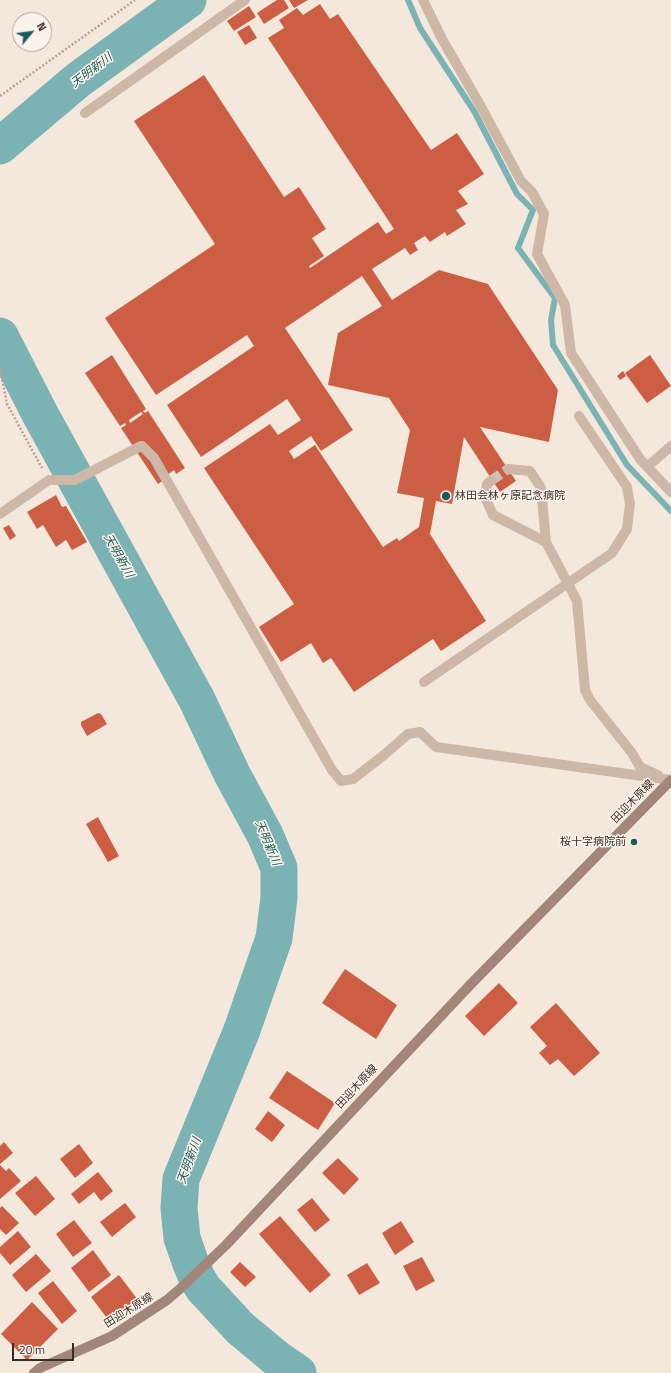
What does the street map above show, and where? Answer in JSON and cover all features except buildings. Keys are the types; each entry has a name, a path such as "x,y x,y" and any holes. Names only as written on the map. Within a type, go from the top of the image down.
{"main road":[{"name":"田迎木原線","path":"34,1373 40,1368 112,1336 167,1300 181,1288 226,1244 470,985 671,780"}],"street":[{"path":"85,113 245,0"},
{"path":"423,0 442,39 480,103 521,181 532,192 544,214 537,254 565,305 571,353 640,459 671,492"},
{"path":"424,682 612,553 627,529 630,504 627,487 579,416"},
{"path":"0,514 48,480 75,480 142,446 154,458 332,770 341,781 353,780 408,734 420,732 436,747 671,780"},
{"path":"647,467 671,446"},
{"path":"508,469 530,471 541,488 546,542 577,602 585,690 590,700 632,753 640,767 671,780"},
{"path":"492,480 487,484 485,497 493,515 546,542"}],"path":[{"path":"0,96 135,0"},
{"path":"0,368 7,404 48,480"}],"waterway":[{"name":"天明新川","path":"0,146 78,80 188,0"},
{"path":"408,0 420,28 474,111 517,194 533,210 518,248 555,298 551,320 553,345 627,465 671,511"},
{"name":"天明新川","path":"0,336 40,414 197,700 232,774 265,835 279,868 279,898 274,938 242,1030 181,1179 179,1208 182,1238 197,1278 203,1288 240,1328 276,1358 298,1373"}],"tunnel":[{"path":"492,480 508,469"}],"place":[{"name":"林田会林ヶ原記念病院","path":"446,496"},
{"name":"桜十字病院前","path":"634,842"}]}
